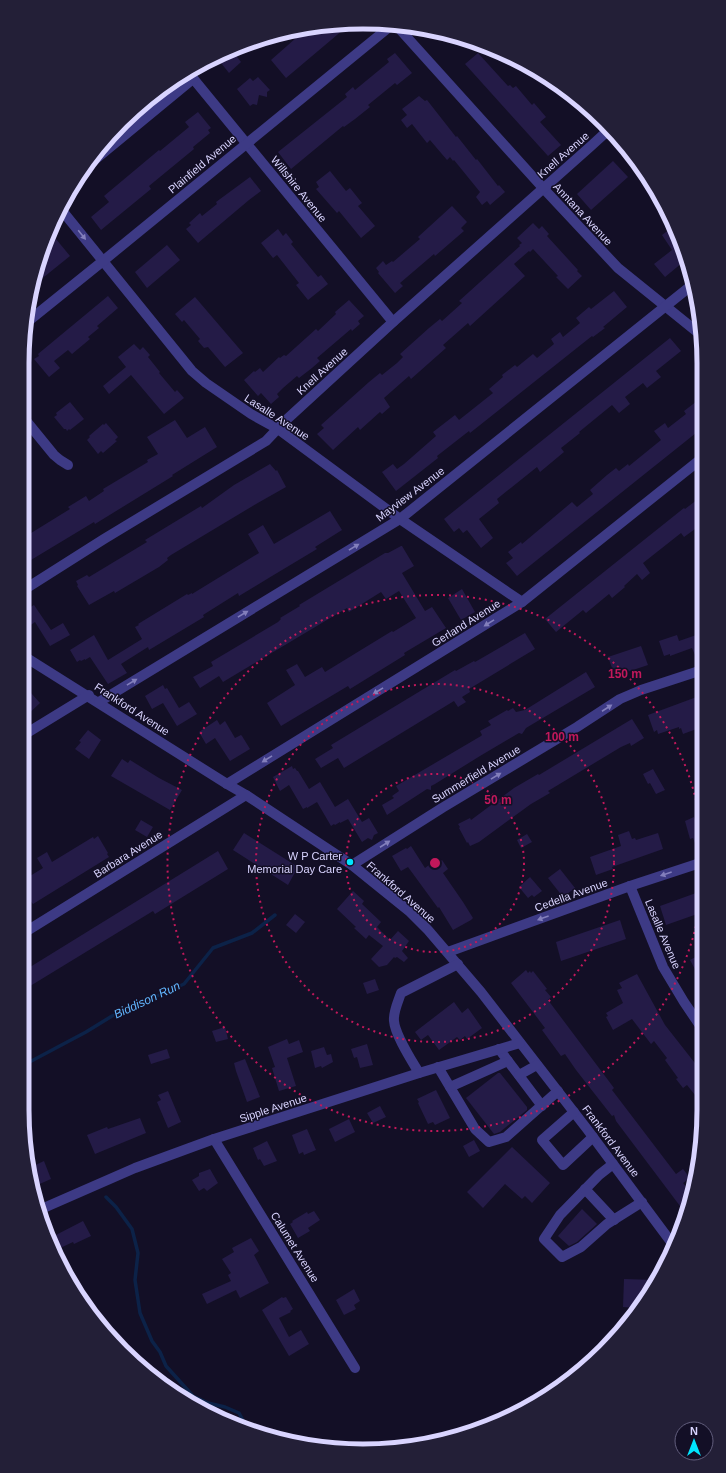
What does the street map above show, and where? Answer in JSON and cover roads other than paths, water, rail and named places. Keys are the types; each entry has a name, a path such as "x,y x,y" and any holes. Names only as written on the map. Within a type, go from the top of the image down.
{"street":[{"name":"Plainfield Avenue","path":"32,318 386,30"},
{"name":"Anntana Avenue","path":"401,31 618,268 695,330"},
{"name":"Willshire Avenue","path":"191,77 393,322"},
{"path":"109,147 182,82"},
{"name":"Knell Avenue","path":"29,587 104,539 266,441 285,421 393,322 605,134"},
{"name":"Lasalle Avenue","path":"64,213 192,371 206,383 251,414 278,430 400,519 522,602"},
{"name":"Mayview Avenue","path":"98,702 400,519 689,288"},
{"path":"29,425 54,455 68,465"},
{"name":"Gerland Avenue","path":"227,784 522,602 697,463"},
{"name":"Frankford Avenue","path":"29,659 89,695 227,784 246,794 352,865 409,911 458,964 558,1091 671,1241"},
{"name":"Summerfield Avenue","path":"352,865 442,808 570,732 620,700 641,690 697,672"},
{"path":"29,732 89,695"},
{"name":"Barbara Avenue","path":"29,930 246,794"},
{"name":"Cedella Avenue","path":"448,952 630,886 697,864"},
{"name":"Lasalle Avenue","path":"630,886 663,967 697,1021"},
{"path":"419,1073 398,1035 394,1021 397,1005 401,994 458,964"},
{"name":"Sipple Avenue","path":"44,1208 135,1168 214,1139 419,1073 520,1043"},
{"path":"499,1049 542,1106"},
{"path":"472,1057 479,1074"},
{"path":"450,1086 508,1061"},
{"path":"519,1075 537,1065"},
{"path":"438,1068 475,1129 489,1142 506,1137 558,1091"},
{"path":"574,1112 542,1140 563,1166 593,1137"},
{"name":"Calumet Avenue","path":"214,1139 355,1368"},
{"path":"613,1164 599,1175 560,1215 544,1240 562,1257 581,1247 607,1224 642,1202"},
{"path":"585,1189 614,1220"}],"waterway":[{"name":"Biddison Run","path":"29,1062 86,1032 112,1016 184,984 213,948 252,933 275,915"},
{"name":"Biddison Run","path":"106,1197 116,1207 132,1229 138,1253 135,1280 140,1313 152,1341 160,1352 166,1366 193,1396 208,1403 225,1407 239,1413 244,1422"}],"place":[{"name":"W P Carter Memorial Day Care","path":"350,862"}]}
